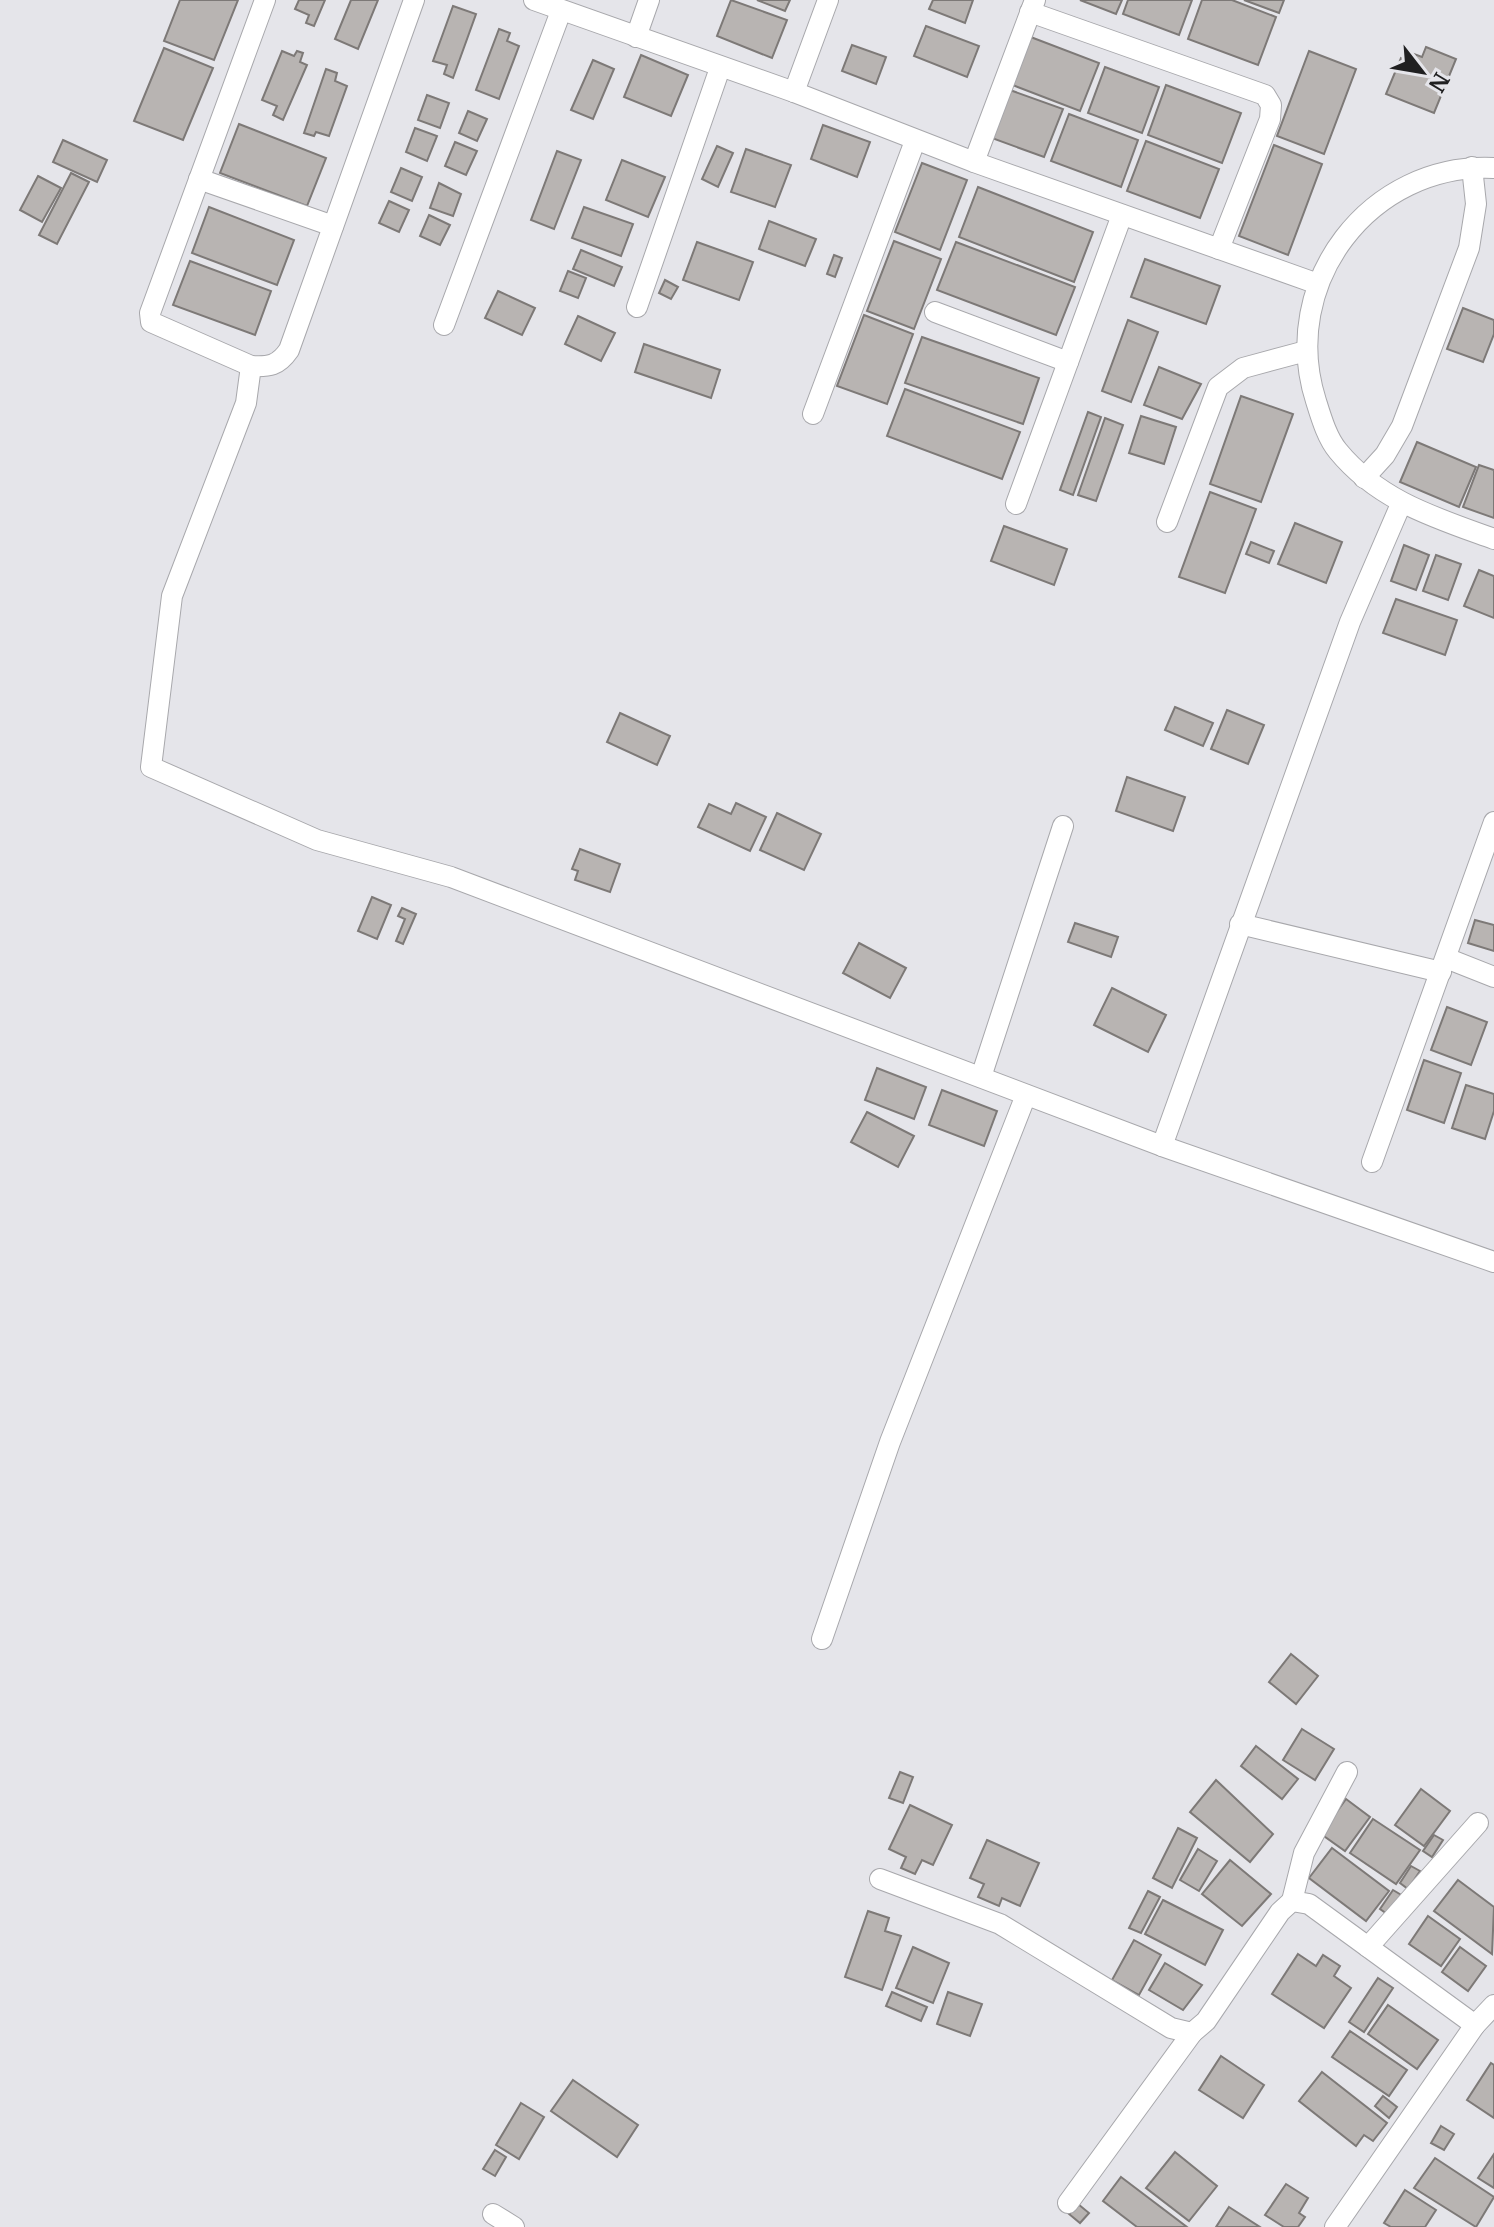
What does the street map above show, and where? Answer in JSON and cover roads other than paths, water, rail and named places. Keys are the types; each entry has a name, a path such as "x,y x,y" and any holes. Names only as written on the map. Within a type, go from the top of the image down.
{"street":[{"path":"265,0 150,313 151,322 251,366 268,367 281,362 289,350 414,0"},
{"path":"534,0 794,92 915,141 1318,284"},
{"path":"636,37 649,0"},
{"path":"794,92 828,0"},
{"path":"974,162 1032,6 1265,95 1271,105 1270,119 1219,249"},
{"path":"444,325 561,11"},
{"path":"637,307 720,68"},
{"path":"813,414 915,141"},
{"path":"1364,478 1385,455 1402,426 1469,248 1476,204 1472,167"},
{"path":"1494,168 1472,167 1416,180 1381,200 1353,225 1318,284 1309,318 1306,351 1309,382 1320,415 1336,449 1364,478 1401,504 1494,539"},
{"path":"199,179 333,226"},
{"path":"1016,504 1122,215"},
{"path":"935,312 1068,362"},
{"path":"1167,522 1218,387 1243,368 1306,351"},
{"path":"251,366 246,403 172,596 151,767 317,840 451,877 1162,1146 1494,1262"},
{"path":"1162,1146 1350,622 1401,504"},
{"path":"1372,1162 1494,822"},
{"path":"981,1077 1063,826"},
{"path":"1240,924 1494,977"},
{"path":"822,1639 890,1442 1026,1095"},
{"path":"1068,2203 1192,2033 1206,2021 1280,1912 1292,1901 1304,1853 1347,1772"},
{"path":"1368,1947 1478,1823"},
{"path":"880,1879 1000,1924 1171,2028 1192,2033"},
{"path":"1292,1901 1309,1904 1475,2025"},
{"path":"1335,2227 1475,2025 1494,2005"},
{"path":"493,2214 514,2227"}]}
